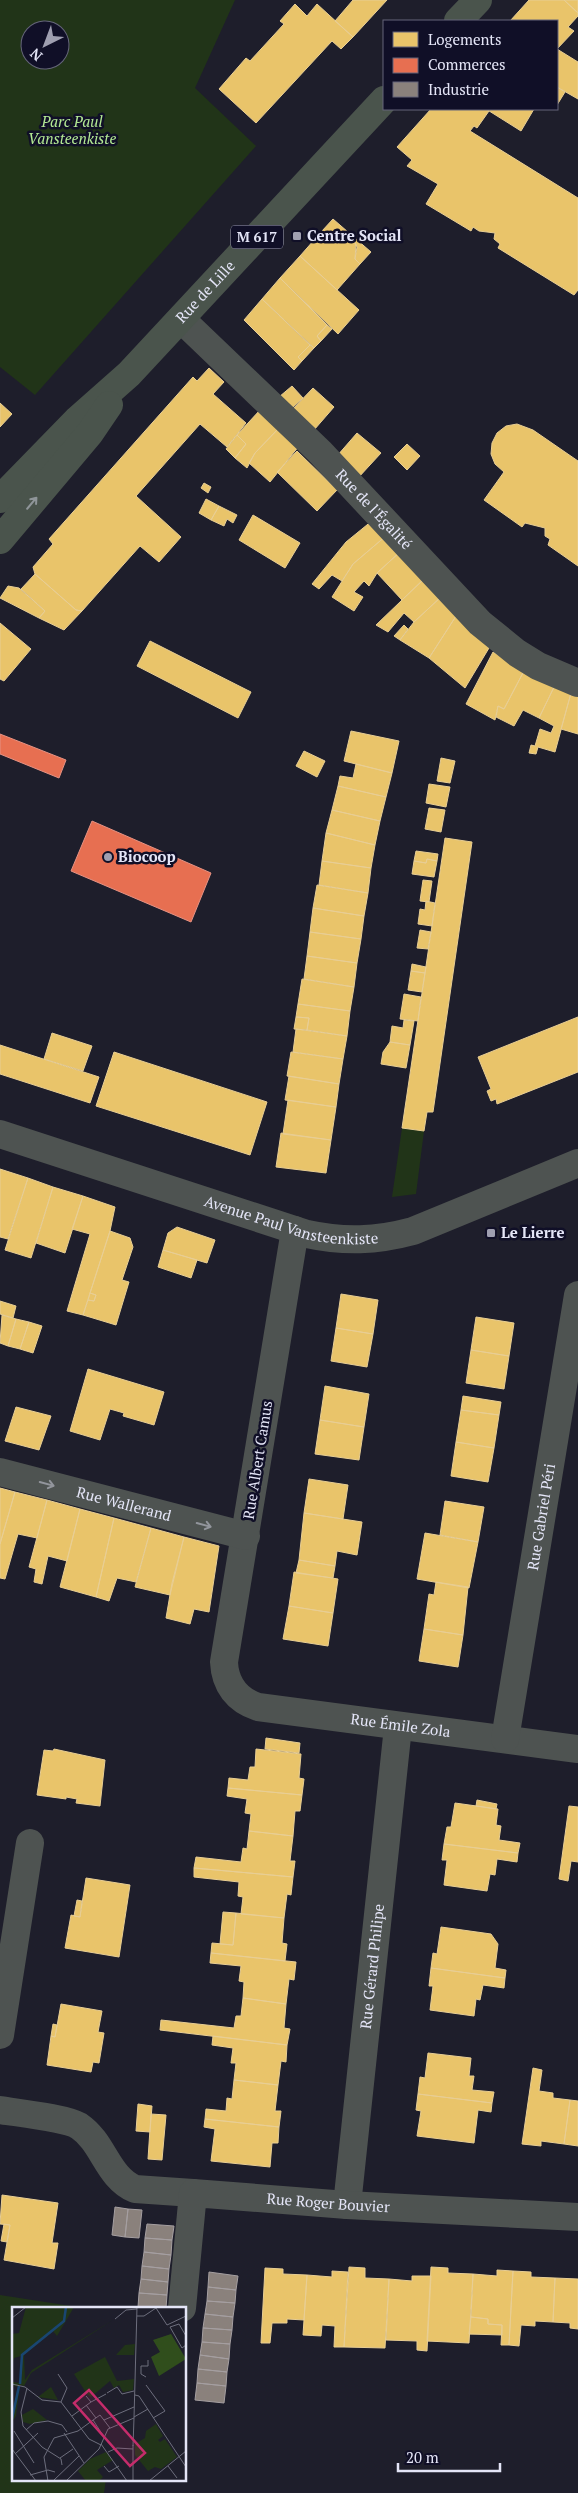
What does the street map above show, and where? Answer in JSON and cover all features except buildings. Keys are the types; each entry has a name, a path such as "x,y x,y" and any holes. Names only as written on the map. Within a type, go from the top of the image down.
{"main road":[{"path":"459,20 478,0"},
{"name":"Rue de Lille","path":"0,498 77,420 129,374 383,101"},
{"name":"Rue de Lille","path":"0,540 90,434 129,374"}],"street":[{"name":"Rue de l'Égalité","path":"181,319 320,452 480,623 517,653 538,666 578,684"},
{"name":"Avenue Paul Vansteenkiste","path":"0,1134 295,1230 347,1241 389,1238 476,1206 578,1163"},
{"name":"Rue Albert Camus","path":"231,1688 225,1675 224,1662 295,1230"},
{"name":"Rue Gabriel Péri","path":"505,1739 578,1295"},
{"name":"Rue Wallerand","path":"0,1472 246,1536"},
{"name":"Rue Émile Zola","path":"231,1688 242,1700 258,1707 398,1727 578,1749"},
{"name":"Rue Gérard Philipe","path":"347,2205 398,1727"},
{"path":"0,2035 10,1908 30,1842"},
{"name":"Rue Roger Bouvier","path":"0,2110 78,2125 91,2136 116,2176 127,2186 135,2189 347,2205 578,2217"},
{"path":"182,2307 193,2193"}],"green space":[{"name":"Parc Paul Vansteenkiste","path":"0,0 235,0 195,88 256,146 35,395 0,367"},
{"path":"402,1128 424,1131 416,1194 392,1197"},
{"path":"0,2295 78,2307 12,2307 12,2480 106,2480 104,2493 0,2493"}],"place":[{"name":"Centre Social","path":"297,236"},
{"name":"Biocoop","path":"108,857"},
{"name":"Le Lierre","path":"491,1233"}]}
